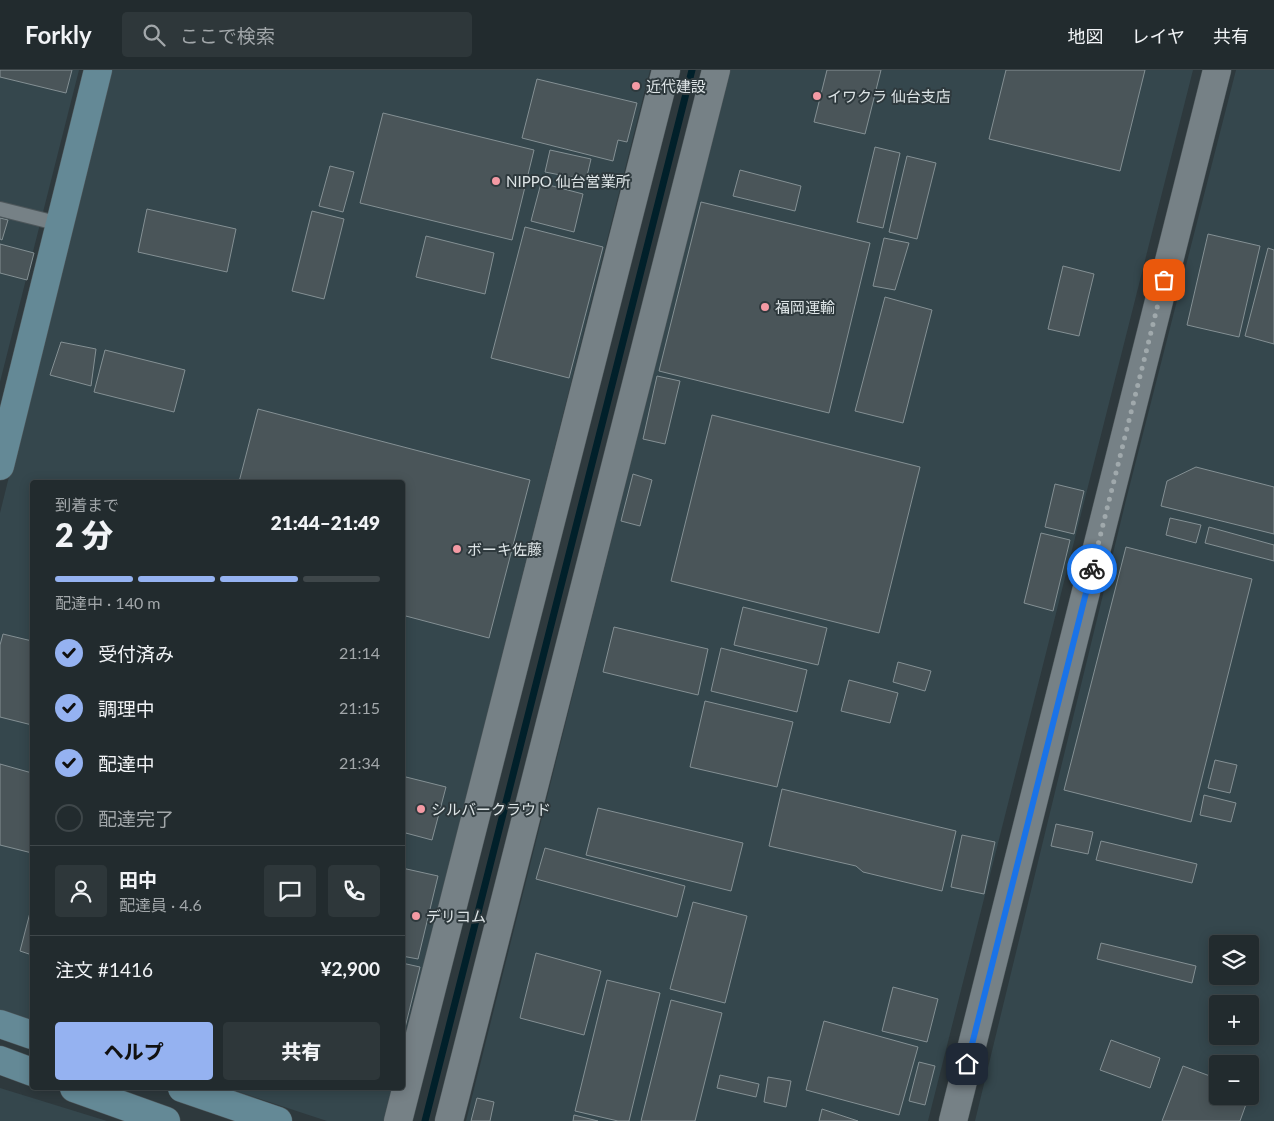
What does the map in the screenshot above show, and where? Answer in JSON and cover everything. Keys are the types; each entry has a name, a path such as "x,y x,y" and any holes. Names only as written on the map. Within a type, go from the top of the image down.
{"street":[{"path":"0,466 98,70"},
{"path":"398,1121 666,70"},
{"path":"449,1121 716,70"},
{"path":"953,1121 1217,70"},
{"path":"0,1024 30,1034"},
{"path":"0,1060 30,1071"},
{"path":"80,1090 166,1121"},
{"path":"188,1090 278,1121"}],"lane":[{"path":"0,209 60,224"}],"shaded area":[{"path":"0,70 79,70 0,382"},
{"path":"110,70 650,70 405,1040 405,480 30,480 30,1021 0,1011 0,513"},
{"path":"729,70 1193,70 928,1121 466,1121"},
{"path":"1236,70 1274,70 1274,1121 975,1121 1126,500"},
{"path":"0,1088 107,1121 0,1121"},
{"path":"233,1090 392,1090 384,1121 327,1121"}],"building":[{"path":"0,70 72,70 66,93 0,77"},
{"path":"827,70 881,70 865,134 814,122"},
{"path":"1006,70 1145,70 1120,171 989,139"},
{"path":"537,79 637,103 627,142 618,140 613,161 522,138"},
{"path":"383,113 534,150 512,240 360,203"},
{"path":"875,147 900,153 883,228 857,222"},
{"path":"550,150 591,159 586,180 545,172"},
{"path":"907,156 936,163 917,239 889,232"},
{"path":"330,166 354,172 343,212 319,206"},
{"path":"740,170 801,186 795,211 733,196"},
{"path":"541,183 583,194 574,232 531,221"},
{"name":"福岡運輸","path":"701,202 870,243 829,413 659,371"},
{"path":"147,209 236,229 227,272 138,252"},
{"path":"312,211 344,219 324,299 292,291"},
{"path":"0,218 8,220 2,240 0,239"},
{"path":"525,227 603,247 569,378 491,358"},
{"path":"1208,234 1260,246 1239,337 1187,325"},
{"path":"426,236 494,253 485,294 416,277"},
{"path":"884,238 909,243 895,290 873,286"},
{"path":"0,244 34,253 27,280 0,273"},
{"path":"1268,248 1274,250 1274,344 1245,336"},
{"path":"1063,266 1094,274 1079,336 1048,329"},
{"path":"885,297 932,310 903,423 855,411"},
{"path":"61,342 96,349 91,386 50,375"},
{"path":"105,350 185,370 174,412 94,392"},
{"path":"657,376 680,381 665,444 643,439"},
{"name":"ボーキ佐藤","path":"258,409 530,480 489,638 405,616 405,480 240,480"},
{"path":"712,415 920,467 879,633 671,581"},
{"path":"1196,467 1274,487 1274,534 1161,506 1167,481"},
{"path":"633,474 652,480 640,526 621,521"},
{"path":"1055,484 1084,491 1074,534 1045,527"},
{"path":"1170,518 1201,525 1196,543 1166,535"},
{"path":"1209,527 1274,545 1274,561 1205,543"},
{"path":"1041,533 1070,540 1053,611 1024,603"},
{"path":"1126,547 1252,579 1191,822 1064,790"},
{"path":"743,607 827,628 818,665 734,645"},
{"path":"614,627 708,649 698,695 603,672"},
{"path":"3,634 30,641 30,724 0,717 0,645"},
{"path":"721,648 807,670 797,712 711,691"},
{"path":"898,662 931,671 925,691 893,682"},
{"path":"849,680 898,693 890,723 841,711"},
{"path":"705,701 793,722 777,787 690,767"},
{"path":"1215,760 1237,765 1230,793 1208,788"},
{"path":"0,764 30,772 30,852 0,845"},
{"name":"シルバークラウド","path":"405,777 446,787 432,840 405,833"},
{"path":"782,789 956,831 942,891 863,872 856,866 769,846"},
{"path":"1204,795 1236,803 1231,822 1200,815"},
{"path":"598,808 743,843 731,891 586,855"},
{"path":"1056,824 1093,832 1088,854 1051,846"},
{"path":"962,835 995,842 984,894 951,887"},
{"path":"1101,841 1197,864 1192,883 1096,860"},
{"path":"545,848 685,886 677,917 536,879"},
{"name":"デリコム","path":"405,869 438,876 418,959 405,957"},
{"path":"693,902 747,916 725,1003 670,989"},
{"path":"30,913 30,954 20,951"},
{"path":"1101,943 1196,966 1192,983 1097,959"},
{"path":"536,953 601,971 584,1035 520,1018"},
{"path":"405,964 420,967 405,1028"},
{"path":"607,980 660,993 629,1121 618,1121 575,1111"},
{"path":"893,987 938,999 927,1042 882,1031"},
{"path":"671,1000 722,1013 695,1121 641,1121"},
{"path":"824,1021 918,1047 899,1115 806,1090"},
{"path":"1111,1040 1160,1058 1150,1088 1100,1070"},
{"path":"919,1062 935,1066 925,1105 909,1101"},
{"path":"1183,1066 1209,1076 1209,1105 1246,1105 1240,1121 1162,1121"},
{"path":"720,1075 759,1084 756,1097 717,1088"},
{"path":"768,1077 791,1081 786,1107 764,1102"},
{"path":"477,1098 494,1102 490,1121 471,1121"},
{"path":"822,1109 858,1121 819,1121"},
{"path":"574,1115 598,1121 573,1121"}],"waterway":[{"path":"425,1121 692,70"}],"way so far":[{"path":"1092,569 1164,280"}],"place":[{"name":"近代建設","path":"636,86"},
{"name":"イワクラ 仙台支店","path":"817,96"},
{"name":"NIPPO 仙台営業所","path":"496,181"},
{"name":"福岡運輸","path":"765,307"},
{"name":"ボーキ佐藤","path":"457,549"},
{"name":"シルバークラウド","path":"421,809"},
{"name":"デリコム","path":"416,916"}],"route":[{"path":"967,1064 1092,569"}]}
